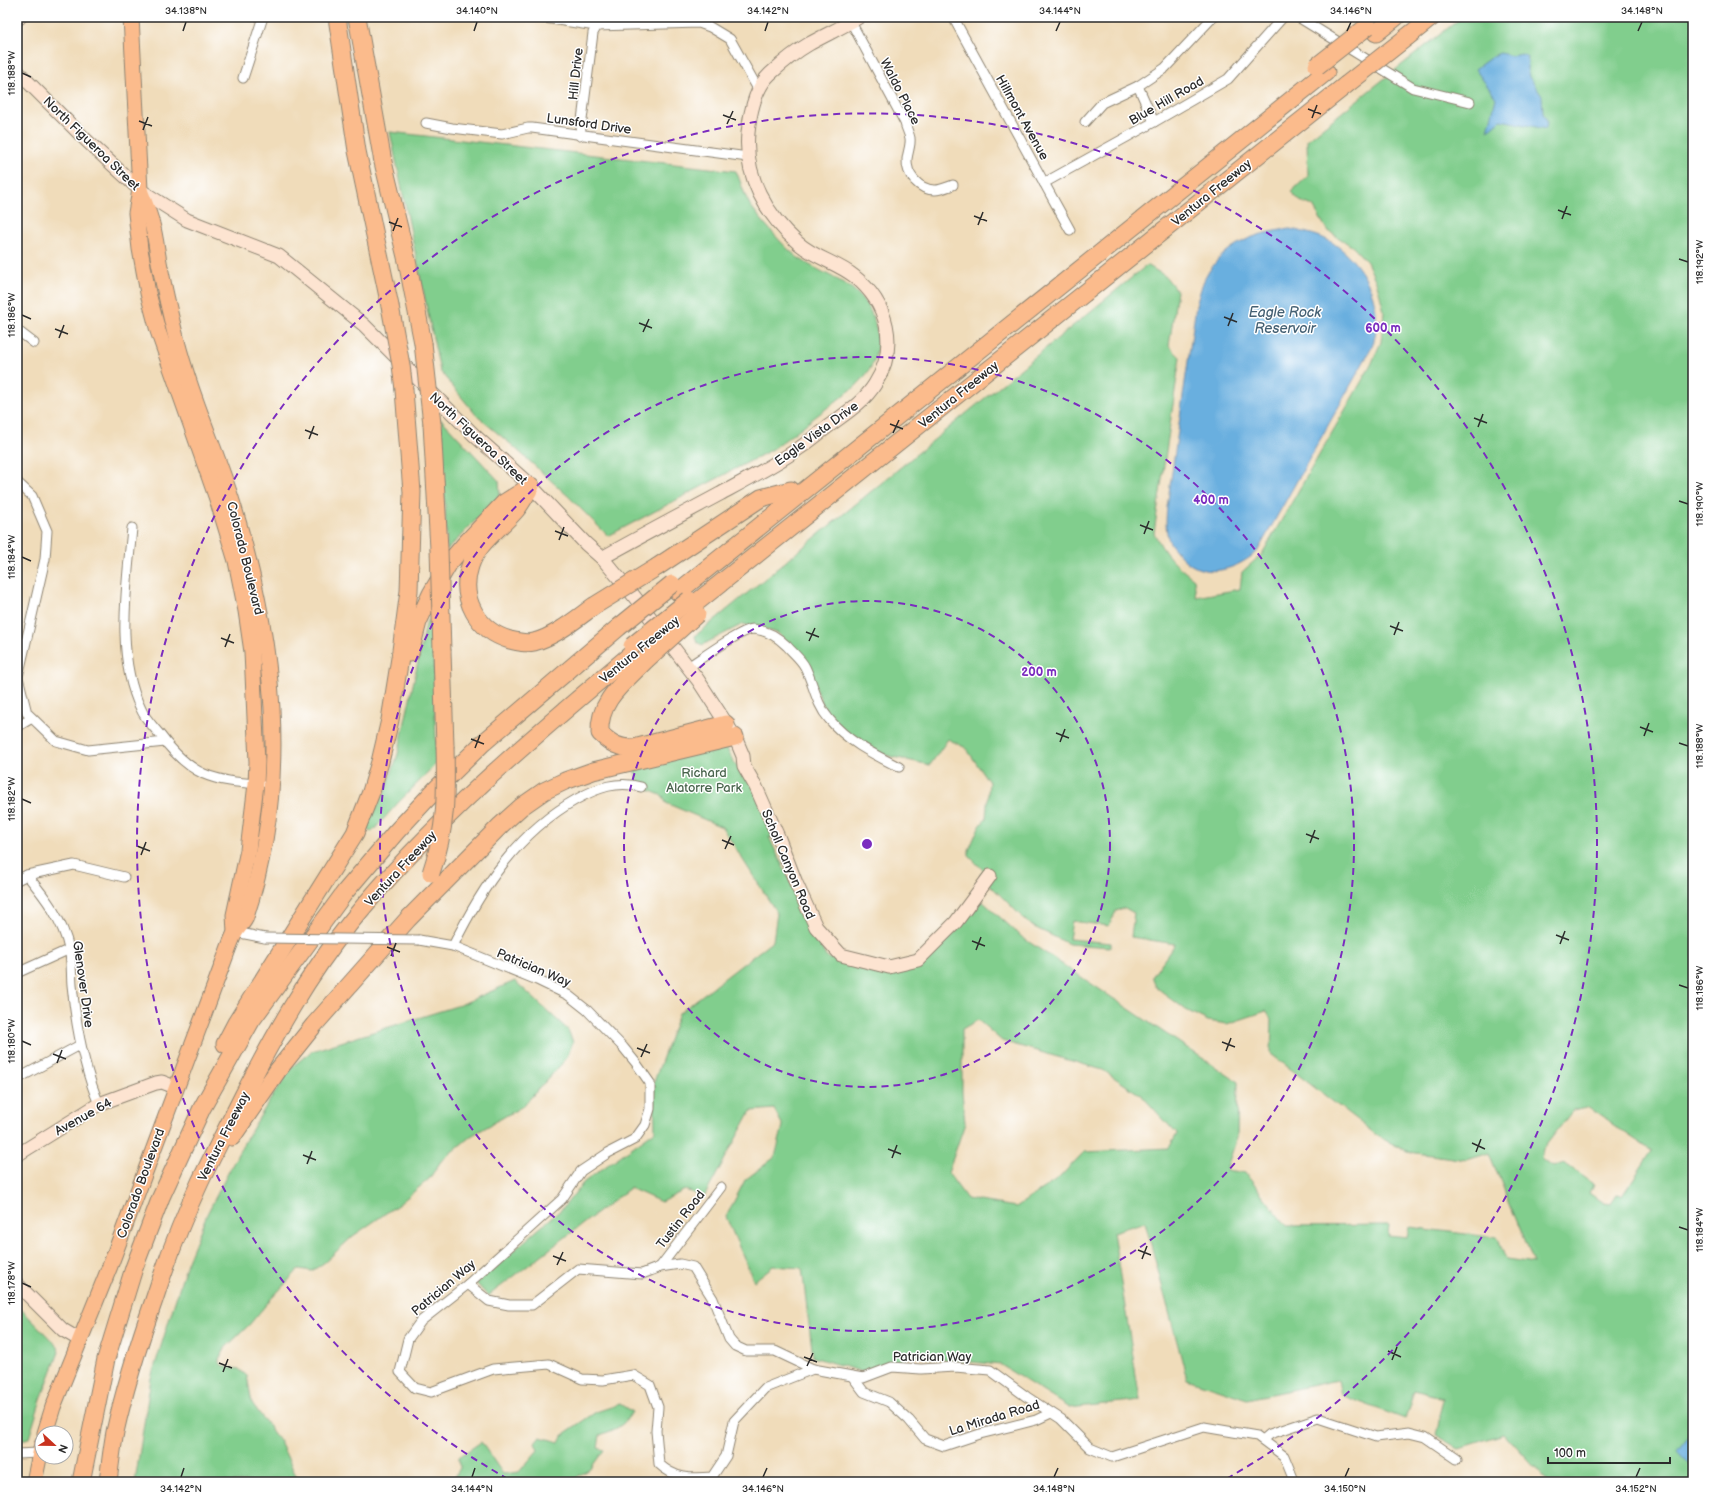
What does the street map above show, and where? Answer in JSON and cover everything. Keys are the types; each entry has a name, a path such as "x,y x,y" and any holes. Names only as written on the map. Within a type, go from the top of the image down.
{"highway":[{"path":"337,17 357,151 401,365 412,492 409,591 400,658 390,720 371,792"},
{"path":"357,17 383,162 407,262 423,343 432,424 439,549 446,793 443,828 438,852 430,873 408,919"},
{"path":"1401,28 1416,17"},
{"name":"Ventura Freeway","path":"108,1482 115,1433 136,1352 170,1251 199,1183 265,1052 294,1004 318,966 349,924 382,886 422,843 486,780 632,643 686,599 778,538 1230,172 1274,122 1332,75 1401,28 1432,17"},
{"name":"Ventura Freeway","path":"686,599 791,490 1198,168 1274,122 1332,75 1374,25 1401,28"},
{"path":"730,730 634,748 623,748 614,746 607,741 600,733 599,722 603,710 612,696 632,643 1198,168"},
{"path":"686,599 1230,172"},
{"path":"531,486 516,510 477,550 466,582 468,596 473,612 481,623 506,639 520,643 533,642 550,636 761,498 791,490"},
{"path":"161,1197 169,1161 202,1088 236,1023 355,833 386,752 394,725 418,622 431,594 449,563 466,543 504,503 531,486"},
{"name":"Ventura Freeway","path":"80,1482 106,1359 134,1268 161,1197 211,1091 252,1021 345,892 396,832 437,788 483,743 632,643"},
{"path":"199,1183 278,1070 314,1025 408,919 501,825 521,807 544,791 565,781 593,771 730,730"},
{"path":"89,1482 104,1406 126,1323 147,1258 167,1206 209,1115 211,1091"},
{"path":"98,1482 118,1382 157,1261 188,1184 220,1118 235,1111"}],"main road":[{"name":"Colorado Boulevard","path":"47,1425 53,1407 110,1266 175,1087 235,932 246,920 262,857 270,810 274,754 273,711 261,611 243,560 217,499 158,331 140,249 136,213 140,190 131,17"},
{"name":"Colorado Boulevard","path":"140,190 153,225 172,327 185,371 230,496 243,560 246,611 252,652 257,762 256,784 248,850 234,915 235,932"},
{"path":"158,331 172,327"},
{"path":"252,652 267,652"},
{"path":"34,1482 38,1465"}],"street":[{"path":"243,78 263,17"},
{"path":"538,17 596,26 699,23 710,27 730,39 758,89"},
{"name":"Hill Drive","path":"580,136 593,33 602,17"},
{"name":"Hillmont Avenue","path":"953,17 1070,230"},
{"path":"1085,122 1102,103 1138,86 1165,68 1213,17"},
{"name":"Blue Hill Road","path":"1044,183 1228,79 1283,17"},
{"path":"1298,17 1413,88 1470,102"},
{"name":"Eagle Vista Drive","path":"602,558 757,474 797,450 860,403 875,385 883,368 887,350 888,330 883,313 874,296 853,275 816,256 798,244 772,216 760,196 751,172 747,147 749,121 758,89 769,75 798,50 855,20"},
{"name":"Waldo Place","path":"855,20 905,123 910,138 907,159 911,176 918,184 926,189 936,190 953,185"},
{"name":"North Figueroa Street","path":"17,71 87,141 140,190 187,220 279,256 364,325 474,435 531,486 586,544 602,558 630,591 688,667"},
{"path":"1138,86 1154,122"},
{"name":"Lunsford Drive","path":"426,123 452,128 502,134 528,128 748,157"},
{"path":"17,330 34,343"},
{"path":"17,482 32,496 48,532 45,559 18,677 26,713 56,740 88,750 165,742"},
{"path":"132,528 124,612 128,672 142,711 165,742 183,760 200,772 210,777 222,780 256,784 272,784"},
{"path":"688,667 741,633 752,629 768,632 781,641 805,666 819,706 829,719 844,734 863,748 898,767"},
{"name":"Scholl Canyon Road","path":"688,667 730,730 743,756 744,766 756,787 816,927 841,955 889,967 918,960 956,922 990,876"},
{"path":"17,727 32,718"},
{"path":"453,946 480,897 502,865 519,844 539,825 560,809 588,793 606,786 621,784 641,787"},
{"path":"17,880 27,875 74,865 124,876"},
{"name":"Glenover Drive","path":"27,875 46,899 61,924 70,949 80,1045 93,1091 99,1104"},
{"name":"Patrician Way","path":"235,932 265,938 419,940 453,946 537,980 568,995 587,1010 623,1047 650,1083 650,1109 645,1124 635,1139 608,1153 581,1171 562,1199 468,1284 421,1321 408,1339 400,1372 415,1388 431,1392 493,1369 549,1364 582,1379 603,1380 633,1375 650,1385 658,1406 656,1431 659,1464 666,1471 692,1479 712,1477 726,1456 734,1421 765,1388 813,1369 864,1378 892,1367 955,1367 990,1370 1062,1419 1090,1448 1112,1457 1204,1427 1257,1436 1284,1456 1292,1478 1291,1482"},
{"path":"17,973 70,949"},
{"path":"17,1079 80,1045"},
{"name":"Avenue 64","path":"17,1156 99,1104 156,1083 162,1082 175,1087"},
{"name":"Tustin Road","path":"660,1267 721,1187"},
{"path":"468,1284 489,1301 509,1305 532,1305 578,1269 642,1274 660,1267 680,1264 693,1267 713,1299 729,1339 735,1346 746,1351 775,1351 813,1369"},
{"path":"18,1288 64,1330 80,1340"},
{"name":"La Mirada Road","path":"852,1376 864,1392 889,1402 909,1420 924,1439 944,1446 980,1434 1036,1420 1051,1412"},
{"path":"1263,1440 1270,1434 1318,1418 1376,1437 1408,1433 1425,1438 1457,1459"},
{"path":"17,1454 34,1450"}],"green space":[{"name":"Richard Alatorre Park","path":"1462,17 1693,17 1693,1482 1548,1482 1504,1434 1459,1448 1436,1435 1444,1398 1414,1390 1405,1419 1341,1395 1338,1380 1247,1399 1187,1379 1145,1222 1113,1232 1140,1400 1069,1408 1001,1365 913,1356 866,1373 813,1357 802,1268 773,1266 754,1281 726,1217 745,1180 775,1157 783,1126 774,1109 751,1111 704,1197 685,1190 661,1202 630,1188 488,1296 476,1283 563,1208 584,1182 655,1131 654,1082 679,1013 773,941 777,913 722,827 666,803 663,796 641,787 632,765 725,745 735,765 744,766 779,839 769,837 826,957 878,974 894,973 909,968 923,961 937,950 961,926 982,901 1023,938 1238,1082 1237,1138 1226,1170 1245,1173 1287,1226 1389,1225 1388,1236 1407,1238 1409,1227 1498,1238 1506,1259 1534,1263 1489,1153 1467,1160 1409,1152 1379,1137 1271,1054 1272,1020 1266,1011 1227,1024 1208,1021 1186,1010 1156,987 1152,977 1175,944 1131,937 1134,913 1125,908 1116,911 1109,926 1072,921 1069,939 1111,943 1111,947 1069,944 1030,925 980,875 984,871 969,856 969,850 978,829 986,818 989,782 966,748 948,739 930,765 880,754 843,731 827,714 804,660 778,633 743,624 702,645 697,642 695,636 1147,265 1165,276 1177,291 1169,346 1180,357 1154,533 1171,559 1194,579 1196,597 1240,589 1242,572 1262,554 1371,365 1381,342 1384,311 1377,284 1367,262 1353,247 1327,230 1313,206 1300,201 1291,192 1308,176 1307,140","holes":["978,1020 1002,1041 1103,1070 1142,1096 1177,1134 1169,1148 1084,1152 1058,1179 1016,1207 967,1199 948,1173 965,1123 962,1092 962,1029","1587,1107 1652,1151 1622,1196 1617,1195 1611,1204 1604,1203 1590,1193 1594,1184 1564,1163 1553,1167 1541,1159 1543,1149 1573,1110"]},
{"path":"390,132 736,171 750,205 785,246 803,261 847,285 864,301 870,310 877,331 876,354 872,365 869,371 856,386 773,449 608,536 568,496 513,446 477,416 440,371"},
{"path":"441,419 499,481 500,495 447,550"},
{"path":"427,620 434,622 434,692 437,763 372,832 366,828 386,789 398,754"},
{"path":"515,981 568,1030 573,1042 566,1059 523,1106 471,1136 441,1161 429,1179 399,1204 353,1236 325,1262 312,1271 299,1269 249,1325 225,1348 219,1359 219,1363 226,1367 239,1369 247,1376 252,1403 280,1442 299,1482 135,1482 151,1378 187,1263 207,1214 242,1146 293,1066 312,1051 460,1005"},
{"path":"17,1309 21,1309 58,1347 59,1352 41,1399 29,1438 17,1441"},
{"path":"620,1404 632,1412 619,1427 600,1435 598,1448 604,1450 590,1469 569,1482 452,1482 460,1468 459,1457 481,1442 503,1474 519,1472 538,1450 535,1443 540,1437 559,1442 565,1433 596,1412"}],"water":[{"path":"1500,53 1512,56 1522,54 1528,57 1527,69 1529,77 1542,96 1543,113 1547,121 1546,129 1501,120 1488,131 1496,98 1475,69 1493,56"},
{"name":"Eagle Rock Reservoir","path":"1290,229 1312,234 1328,240 1344,251 1353,261 1368,284 1373,296 1376,309 1374,339 1367,356 1257,552 1238,565 1217,570 1206,570 1187,562 1178,553 1169,541 1166,524 1167,507 1196,306 1202,285 1209,272 1226,252 1249,238"},
{"path":"1693,1423 1693,1468 1677,1451 1689,1435"}]}
